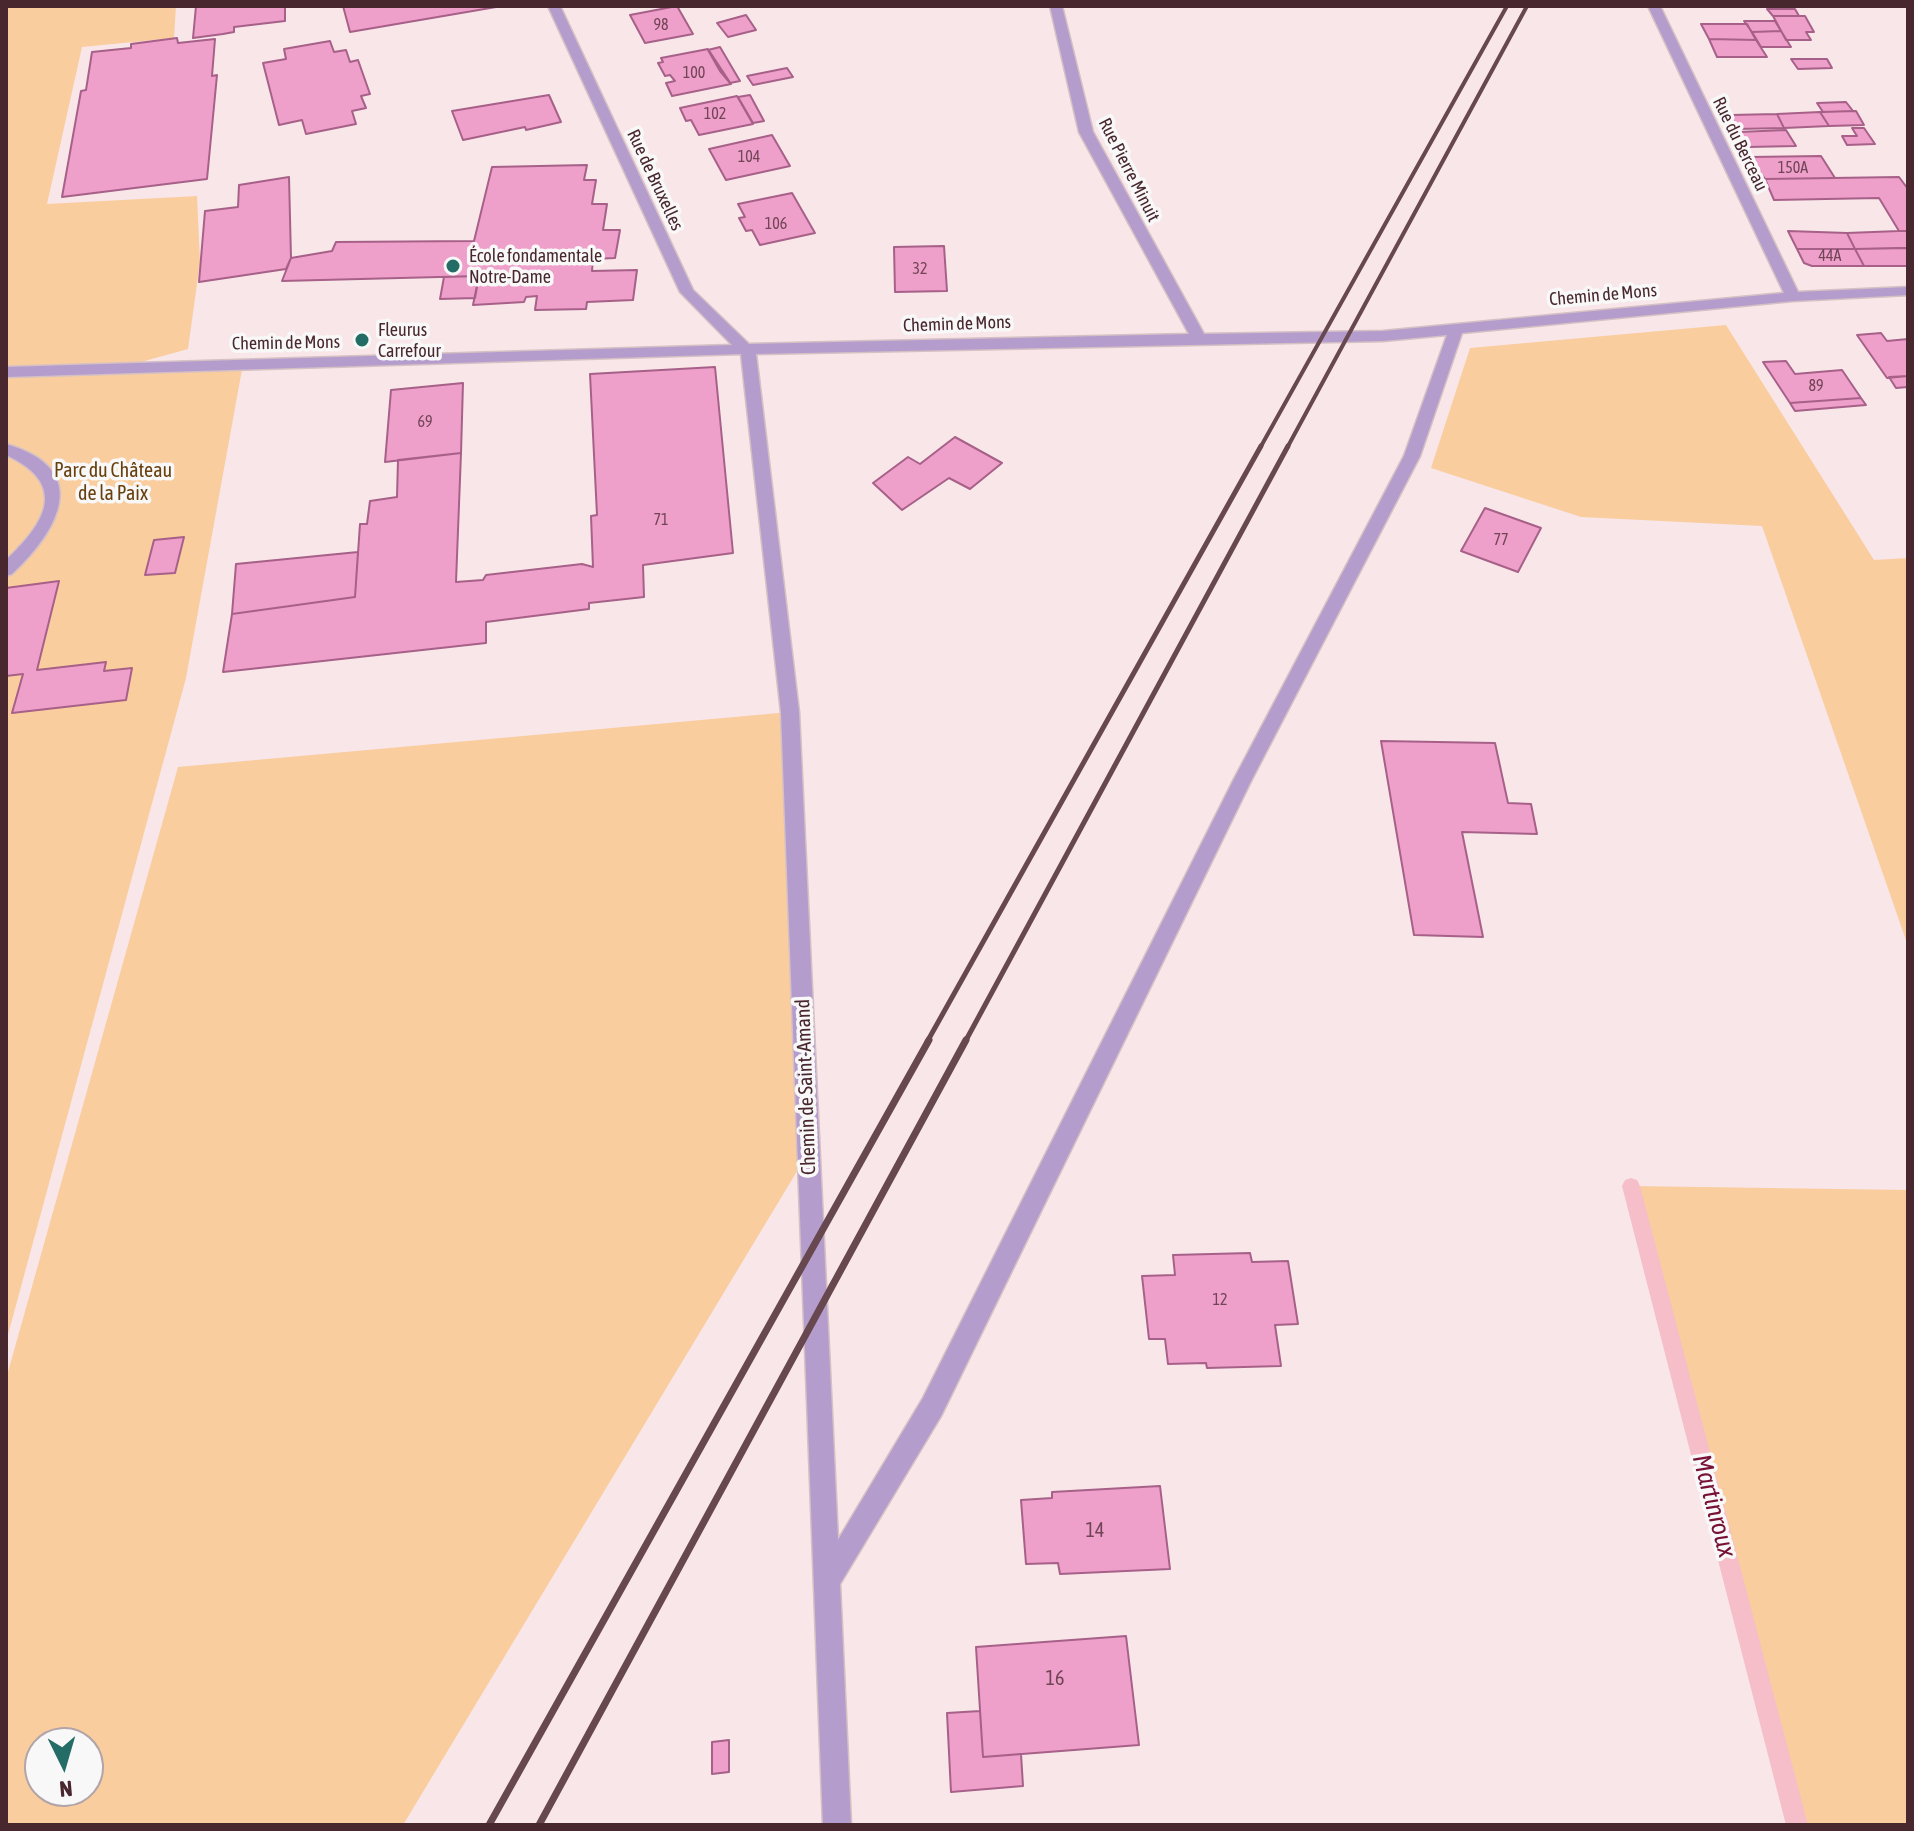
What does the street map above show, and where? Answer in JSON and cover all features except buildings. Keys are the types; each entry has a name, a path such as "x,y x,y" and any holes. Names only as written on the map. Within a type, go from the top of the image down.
{"street":[{"name":"Rue de Bruxelles","path":"554,6 687,292 748,352"},
{"name":"Rue Pierre Minuit","path":"1056,6 1086,132 1199,339"},
{"name":"Rue du Berceau","path":"1654,6 1793,297"},
{"name":"Chemin de Mons","path":"6,372 748,352 984,342 1383,336 1793,297 1908,291"},
{"path":"826,1583 932,1407 1242,781 1412,456 1456,329"},
{"name":"Chemin de Saint-Amand","path":"748,352 790,712 837,1825"},
{"path":"6,449 28,456 48,473 55,496 50,521 32,548 6,570"}],"green space":[{"name":"Parc du Château de la Paix","path":"6,6 176,6 174,38 82,47 47,204 197,196 200,262 188,349 123,367 243,364 186,678 6,1342"},
{"path":"1726,325 1874,560 1908,558 1908,946 1762,526 1581,517 1431,468 1470,348"},
{"path":"790,712 808,1153 403,1825 6,1825 6,1379 178,767"},
{"path":"1631,1186 1908,1190 1908,1825 1797,1825"}],"waterway":[{"name":"Martinroux","path":"1631,1186 1797,1825"}],"railway":[{"path":"1260,448 1507,6"},
{"path":"1287,448 1527,6"},
{"path":"927,1042 1261,446"},
{"path":"965,1042 1288,446"},
{"path":"489,1825 929,1040"},
{"path":"539,1825 966,1040"}],"place":[{"name":"École fondamentale Notre-Dame","path":"453,266"},
{"name":"Fleurus Carrefour","path":"362,340"}]}
